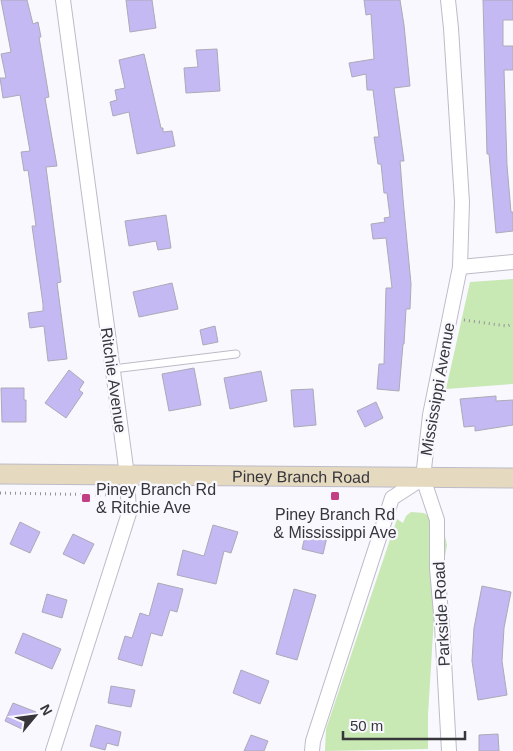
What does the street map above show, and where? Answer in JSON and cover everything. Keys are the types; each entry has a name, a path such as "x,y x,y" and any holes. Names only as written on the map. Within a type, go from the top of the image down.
{"main road":[{"name":"Piney Branch Road","path":"0,474 513,478"}],"street":[{"name":"Ritchie Avenue","path":"53,751 129,513 127,475 63,0"},
{"name":"Mississippi Avenue","path":"312,751 313,741 392,498 423,478 430,415 460,267 462,202 448,0"},
{"path":"460,267 513,262"},
{"name":"Parkside Road","path":"423,478 438,520 437,568 449,751"}],"lane":[{"path":"113,369 236,354"}],"path":[{"path":"450,318 507,326 513,324"},
{"path":"0,493 128,497"}],"green space":[{"path":"513,279 513,384 446,389 470,282"},
{"path":"411,512 424,513 435,521 444,532 447,545 434,617 428,715 428,749 325,751 326,729 397,519 403,523 406,516"}],"building":[{"path":"1,0 27,0 33,24 38,22 41,37 39,37 49,97 45,98 57,166 46,167 61,282 57,283 67,359 48,361 44,326 30,328 28,313 43,311 43,304 32,226 36,226 28,170 24,171 21,152 30,151 20,95 3,98 0,78 6,78 1,54 11,52"},
{"path":"126,0 152,0 156,28 130,32"},
{"path":"364,0 400,0 410,86 394,88 404,161 400,161 411,284 410,309 406,309 399,391 377,389 379,364 384,364 386,288 392,288 386,238 373,239 371,224 385,222 384,218 390,217 387,193 384,193 381,164 378,164 374,137 379,137 373,90 367,90 366,74 352,77 349,63 374,59 371,14 366,15"},
{"path":"483,0 513,0 513,20 503,20 503,46 513,46 513,70 504,70 507,165 511,212 513,212 513,231 496,233 489,154 487,154"},
{"path":"217,49 220,91 186,93 184,68 198,67 196,50"},
{"path":"144,54 161,128 163,128 163,132 172,131 175,146 137,154 129,112 113,116 110,102 117,100 115,90 125,88 119,60"},
{"path":"166,215 171,248 158,250 156,241 129,246 125,221"},
{"path":"172,283 178,309 139,317 133,292"},
{"path":"215,326 218,342 203,345 200,330"},
{"path":"194,368 201,405 169,411 162,374"},
{"path":"69,370 84,382 79,390 83,393 66,418 45,403"},
{"path":"261,371 267,401 230,409 224,378"},
{"path":"1,388 24,388 26,422 2,422"},
{"path":"313,389 316,425 294,427 291,390"},
{"path":"496,396 496,401 513,400 513,425 475,431 475,426 464,427 460,399"},
{"path":"376,402 383,418 365,427 357,411"},
{"path":"20,522 40,532 30,553 10,544"},
{"path":"213,525 238,532 231,553 224,551 216,584 177,575 183,550 204,556"},
{"path":"307,528 328,533 323,554 302,549"},
{"path":"73,534 94,544 84,564 63,554"},
{"path":"158,583 183,589 177,612 170,610 162,636 151,633 142,666 118,659 125,636 132,638 140,613 149,616"},
{"path":"482,586 511,592 504,628 502,661 507,695 478,700 472,661 474,628"},
{"path":"294,589 316,595 297,660 276,654"},
{"path":"47,594 67,600 62,618 42,612"},
{"path":"23,633 61,649 52,669 15,653"},
{"path":"241,670 269,681 260,704 233,693"},
{"path":"111,686 135,690 131,707 108,703"},
{"path":"13,703 36,712 26,731 5,721"},
{"path":"96,725 121,732 118,746 107,743 105,750 90,746"},
{"path":"498,734 499,751 479,751 479,735"},
{"path":"251,735 268,741 264,751 244,751"}],"place":[{"name":"Piney Branch Rd & Mississippi Ave","path":"335,496"},
{"name":"Piney Branch Rd & Ritchie Ave","path":"86,498"}]}
